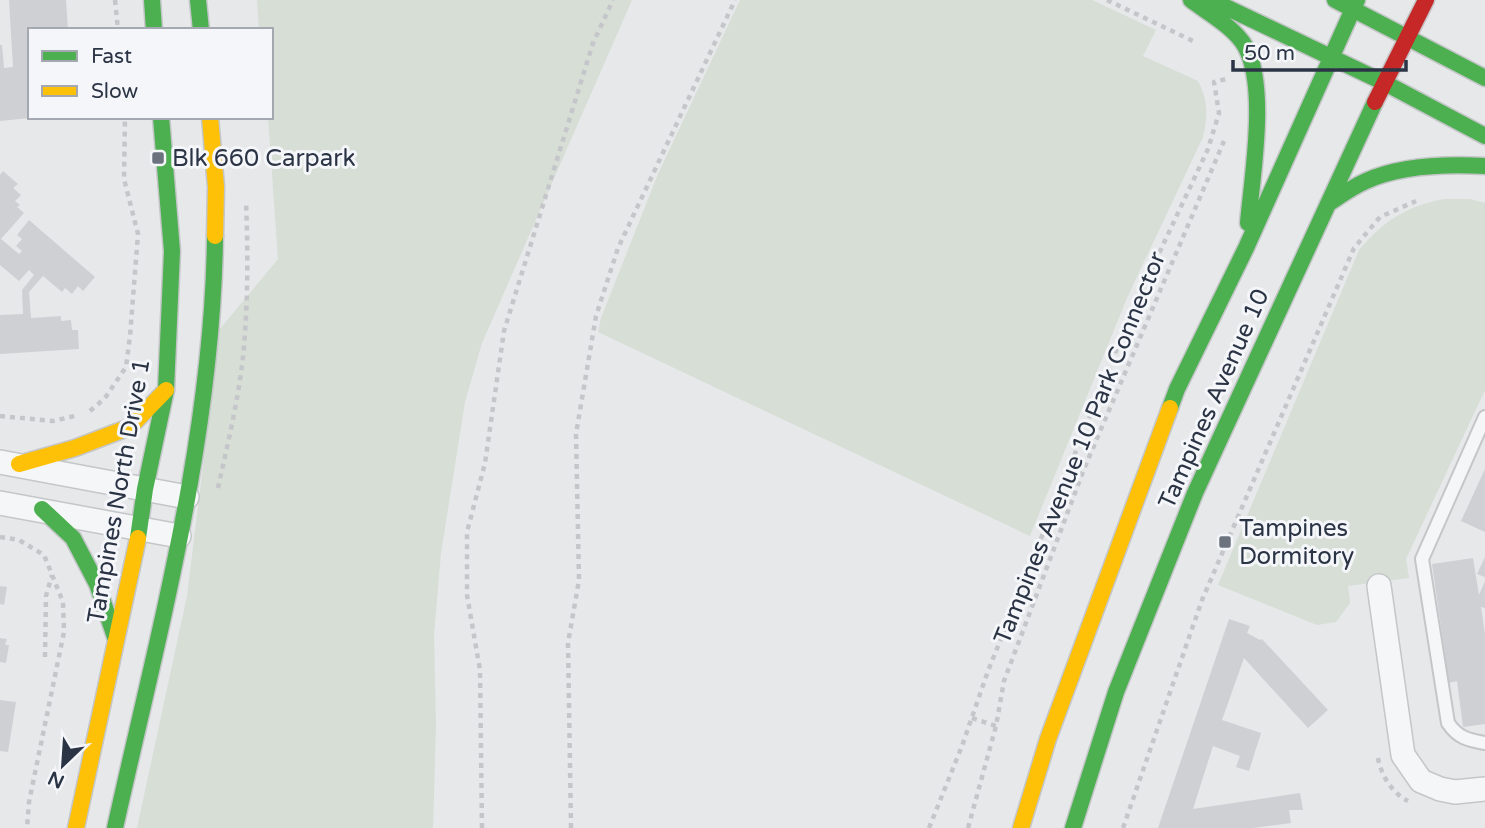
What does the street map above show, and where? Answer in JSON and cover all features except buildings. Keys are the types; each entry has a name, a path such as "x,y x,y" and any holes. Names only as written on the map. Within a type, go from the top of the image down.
{"main road":[{"path":"152,0 154,28"},
{"path":"198,0 201,28"},
{"path":"1191,0 1244,45 1253,75 1256,109 1246,248"},
{"path":"1211,0 1385,83 1485,136"},
{"path":"1335,0 1355,4 1485,78"},
{"name":"Tampines Avenue 10","path":"1073,828 1116,692 1200,481 1426,0"},
{"name":"Tampines Avenue 10","path":"1021,828 1048,739 1177,389 1246,248 1355,4"},
{"name":"Tampines North Drive 1","path":"76,828 140,528 145,489 166,390 172,251 162,119"},
{"path":"115,828 179,536 201,410 215,275 216,187 210,119"},
{"path":"1328,204 1370,180 1419,169 1466,164 1485,166"},
{"path":"10,463 75,448 130,427 166,390"},
{"path":"42,509 73,538 97,584 115,637"}],"street":[{"path":"10,463 187,496"},
{"path":"0,503 179,536"},
{"path":"1379,586 1403,755 1420,781 1455,792 1485,789"}],"lane":[{"path":"1485,417 1422,559 1448,723 1456,735 1485,743"}],"path":[{"path":"115,0 118,28"},
{"path":"482,828 480,670 467,595 467,532 485,463 505,331 593,43 613,0"},
{"path":"571,828 568,643 579,580 576,434 596,316 618,248 735,0"},
{"path":"1107,0 1198,44"},
{"path":"1225,67 1229,92"},
{"name":"Tampines Avenue 10 Park Connector","path":"929,828 988,671 1132,311 1208,149 1219,114 1214,82 1228,79"},
{"path":"0,416 53,421 88,412 106,398 126,367 138,234 124,178 125,119"},
{"path":"968,828 996,726 1004,681 1084,469 1224,139"},
{"path":"1123,828 1202,600 1354,248 1380,217 1427,195"},
{"path":"0,537 19,540 44,555 63,602 64,632 29,802 27,828"},
{"path":"45,657 46,596 53,574"},
{"path":"972,718 996,726"}],"shaded area":[{"path":"257,0 632,0 482,343 465,402 441,553 434,634 436,725 433,828 137,828 187,596 208,425 215,335 278,259 268,119 273,119 273,28 259,28"},
{"path":"740,0 1092,0 1156,30 1143,56 1198,81 1206,108 1203,137 1127,298 1030,536 598,332 601,318 658,174"},
{"path":"1444,199 1470,199 1485,203 1485,390 1406,559 1409,578 1348,586 1350,603 1336,622 1317,625 1218,585 1359,250 1378,230 1397,216 1418,206"}],"traffic: fast":[{"path":"152,0 154,28"},
{"path":"198,0 201,28"},
{"path":"1191,0 1240,39 1252,63 1256,84 1257,132 1248,223"},
{"path":"1211,0 1385,83 1485,136"},
{"path":"1335,0 1485,78"},
{"path":"1170,408 1246,248 1357,0"},
{"path":"1073,828 1116,692 1195,493 1375,102"},
{"path":"138,538 145,489 166,390 172,251 161,119"},
{"path":"1328,204 1361,183 1394,172 1440,166 1485,166"},
{"path":"115,828 165,608 194,460 205,386 215,236"},
{"path":"42,509 73,538 97,584 115,637"}],"traffic: slow":[{"path":"210,119 216,187 215,236"},
{"path":"19,464 75,448 130,427 166,390"},
{"path":"1021,828 1048,739 1170,408"},
{"path":"76,828 138,538"}],"traffic: jam":[{"path":"1375,102 1426,0"}],"place":[{"name":"Blk 660 Carpark","path":"158,158"},
{"name":"Tampines Dormitory","path":"1225,542"}]}
